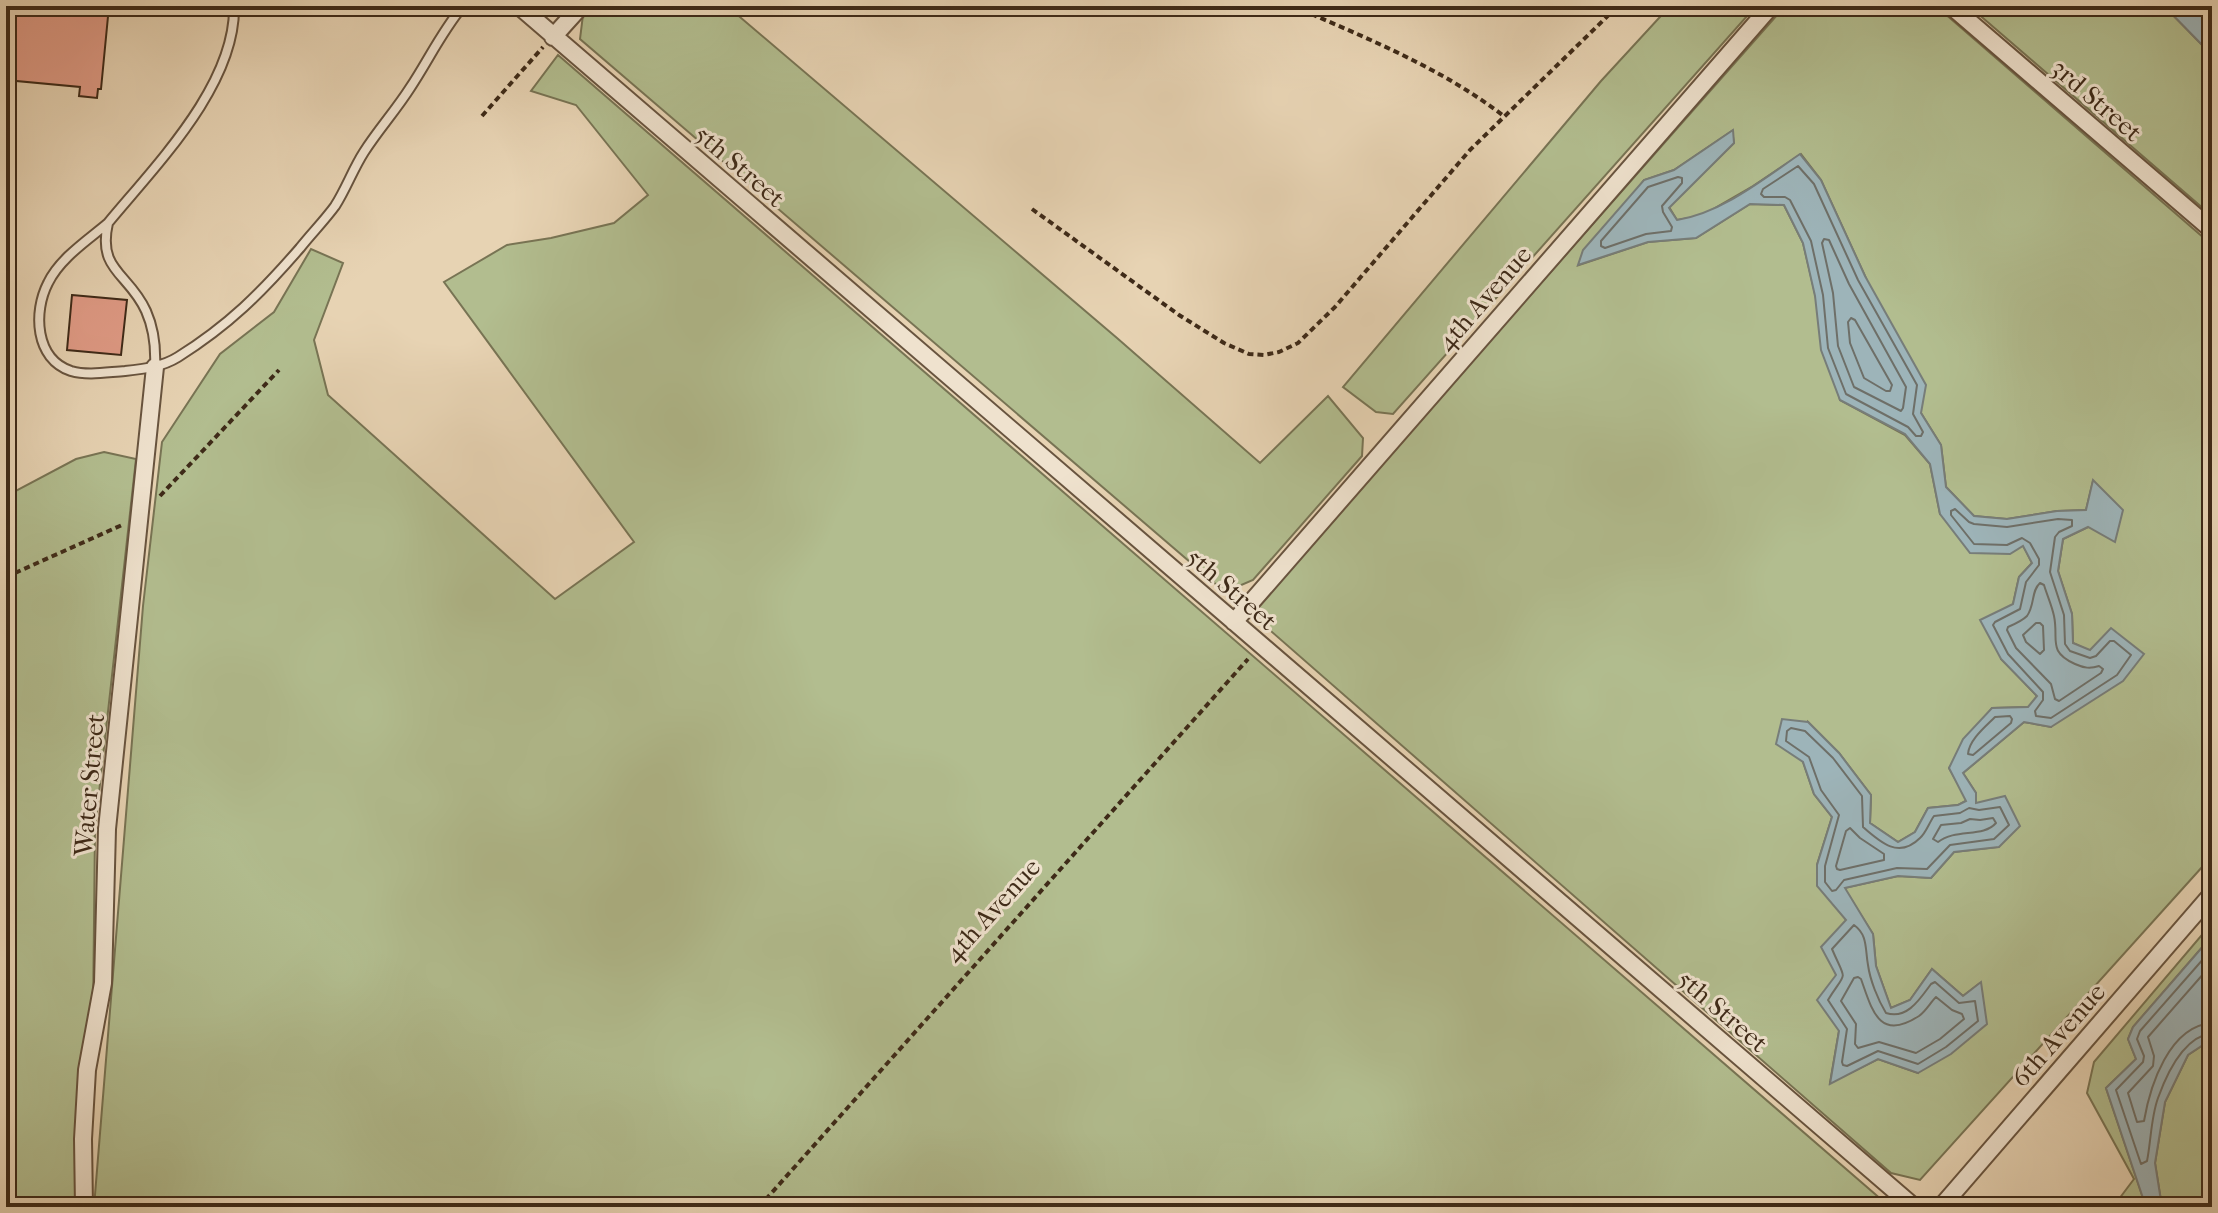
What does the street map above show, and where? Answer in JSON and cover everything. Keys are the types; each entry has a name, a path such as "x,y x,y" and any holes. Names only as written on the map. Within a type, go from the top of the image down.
{"street":[{"name":"5th Street","path":"519,6 1914,1207"},
{"path":"553,37 581,6"},
{"name":"4th Avenue","path":"1234,622 1771,6"},
{"name":"3rd Street","path":"1951,6 2212,230"},
{"name":"Water Street","path":"84,1207 83,1139 87,1070 103,983 107,829 155,367"},
{"name":"6th Avenue","path":"1941,1207 2212,894"}],"lane":[{"path":"234,6 229,47 213,83 184,131 108,223 65,261 48,281 39,305 42,344 54,362 71,371 98,373 155,367 187,351 247,306 337,202 354,167 408,93 463,6"},
{"path":"108,223 106,254 146,311 156,347 155,367"}],"path":[{"path":"1293,6 1445,77 1505,117"},
{"path":"1032,209 1168,307 1224,343 1249,354 1279,352 1298,343 1335,307 1470,150 1618,6"},
{"path":"482,116 553,37"},
{"name":"4th Avenue","path":"759,1207 1261,645"}],"green space":[{"path":"593,6 727,6 1260,463 1328,396 1363,438 1362,456 1253,580 1225,592 580,39 583,15"},
{"path":"1670,6 1756,6 1393,414 1376,412 1343,387 1601,81"},
{"path":"1785,6 1936,6 2212,245 2212,856 1920,1180 1891,1173 1264,625 1257,608","holes":["1732,131 1734,143 1669,207 1677,220 1701,216 1801,154 1821,180 1865,276 1921,413 1941,445 1946,487 1974,516 2007,519 2086,510 2093,481 2088,527 2063,539 2058,571 2072,614 2073,643 2090,651 2051,727 2024,722 1963,773 1976,793 1976,803 1998,847 1954,852 1931,878 1898,876 1844,888 1873,934 1876,966 1891,1008 1910,1000 1932,969 1963,996 1980,983 1918,1073 1878,1059 1830,1083 1839,1031 1836,976 1846,920 1817,865 1832,817 1814,794 1803,762 1808,722 1839,753 1871,795 1870,823 1898,842 1915,832 1928,808 1958,805 1967,800 1949,768 1992,708 2029,707 2037,696 2001,659 2019,577 2032,563 2023,545 1940,514 1930,464 1905,435 1840,400 1803,243 1784,205 1750,204 1696,238 1648,242 1579,265 1644,180 1674,170"]},
{"path":"1969,6 2164,6 2212,55 2212,216"},
{"path":"558,55 1890,1207 94,1207 143,606 162,442 220,354 274,312 311,249 343,263 314,340 328,395 555,599 634,542 444,282 507,245 614,223 648,195 576,105 531,91"},
{"path":"104,452 136,459 95,829 93,1016 79,1074 76,1207 6,1207 6,496 76,459"},
{"path":"2212,923 2212,936 2133,1027 2128,1039 2136,1059 2106,1088 2146,1207 2113,1207 2134,1179 2087,1093 2094,1062"},
{"path":"2212,1039 2212,1207 2162,1207 2155,1163 2165,1102 2188,1055"}],"water":[{"path":"2164,6 2212,6 2212,55"},
{"path":"1733,130 1734,143 1669,208 1677,220 1710,210 1742,194 1800,154 1821,180 1865,276 1926,385 1921,413 1941,445 1946,487 1974,516 2007,519 2086,510 2093,480 2123,510 2115,542 2088,527 2063,539 2058,571 2072,614 2073,643 2090,650 2111,628 2144,654 2123,681 2051,727 2024,722 1963,773 1976,793 1976,803 2005,796 2020,826 1999,847 1954,852 1931,878 1898,876 1845,888 1873,934 1876,966 1891,1008 1910,1000 1932,969 1963,996 1981,982 1987,1024 1951,1054 1918,1073 1878,1059 1830,1084 1839,1031 1817,1000 1836,975 1821,947 1846,920 1817,886 1817,865 1832,817 1814,794 1803,762 1776,744 1782,719 1808,722 1839,753 1871,795 1870,823 1898,842 1915,832 1928,808 1958,805 1966,801 1949,768 1963,739 1992,708 2028,707 2037,696 2001,659 1980,620 2013,604 2019,577 2032,563 2023,546 2010,554 1970,553 1940,514 1930,464 1905,434 1840,400 1821,350 1815,296 1803,243 1784,205 1750,204 1696,238 1648,242 1578,265 1583,250 1644,180 1674,170"},
{"path":"2212,936 2212,1039 2188,1055 2165,1102 2155,1163 2162,1207 2146,1207 2106,1088 2136,1059 2128,1039 2133,1027"}],"building":[{"path":"6,6 109,6 101,89 98,89 97,98 79,96 80,87 6,80"},
{"path":"72,295 127,300 121,355 67,350"}]}
